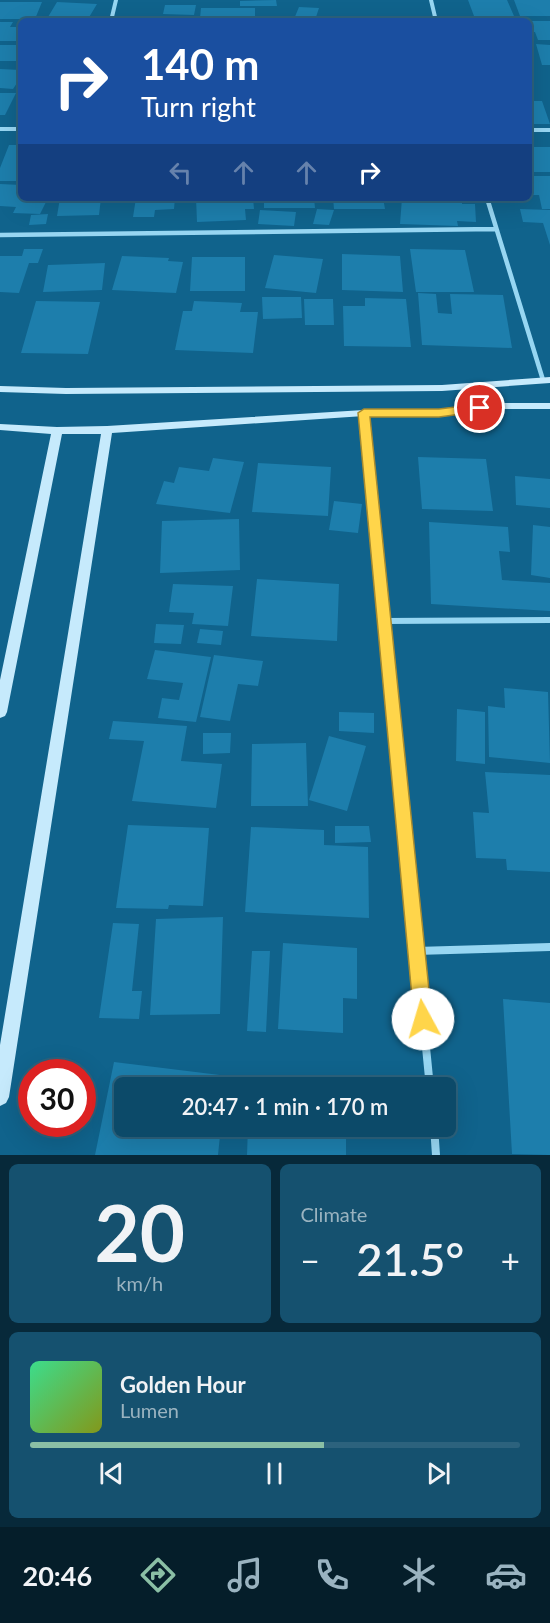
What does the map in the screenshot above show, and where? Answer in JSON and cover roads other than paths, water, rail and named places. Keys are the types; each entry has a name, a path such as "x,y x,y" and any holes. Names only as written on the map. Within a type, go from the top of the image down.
{"street":[{"path":"112,18 116,0"},
{"path":"431,0 435,18"},
{"path":"0,129 18,129"},
{"path":"532,130 550,130"},
{"path":"0,389 77,391 442,388 546,380 487,201"},
{"path":"0,235 496,228"},
{"path":"0,427 107,430 364,413 439,413 501,406 550,406"},
{"path":"364,413 429,1077"},
{"path":"0,712 57,430"},
{"path":"0,1097 107,430"},
{"path":"384,621 550,620"},
{"path":"416,951 550,948"},
{"path":"435,1137 436,1155"}]}
